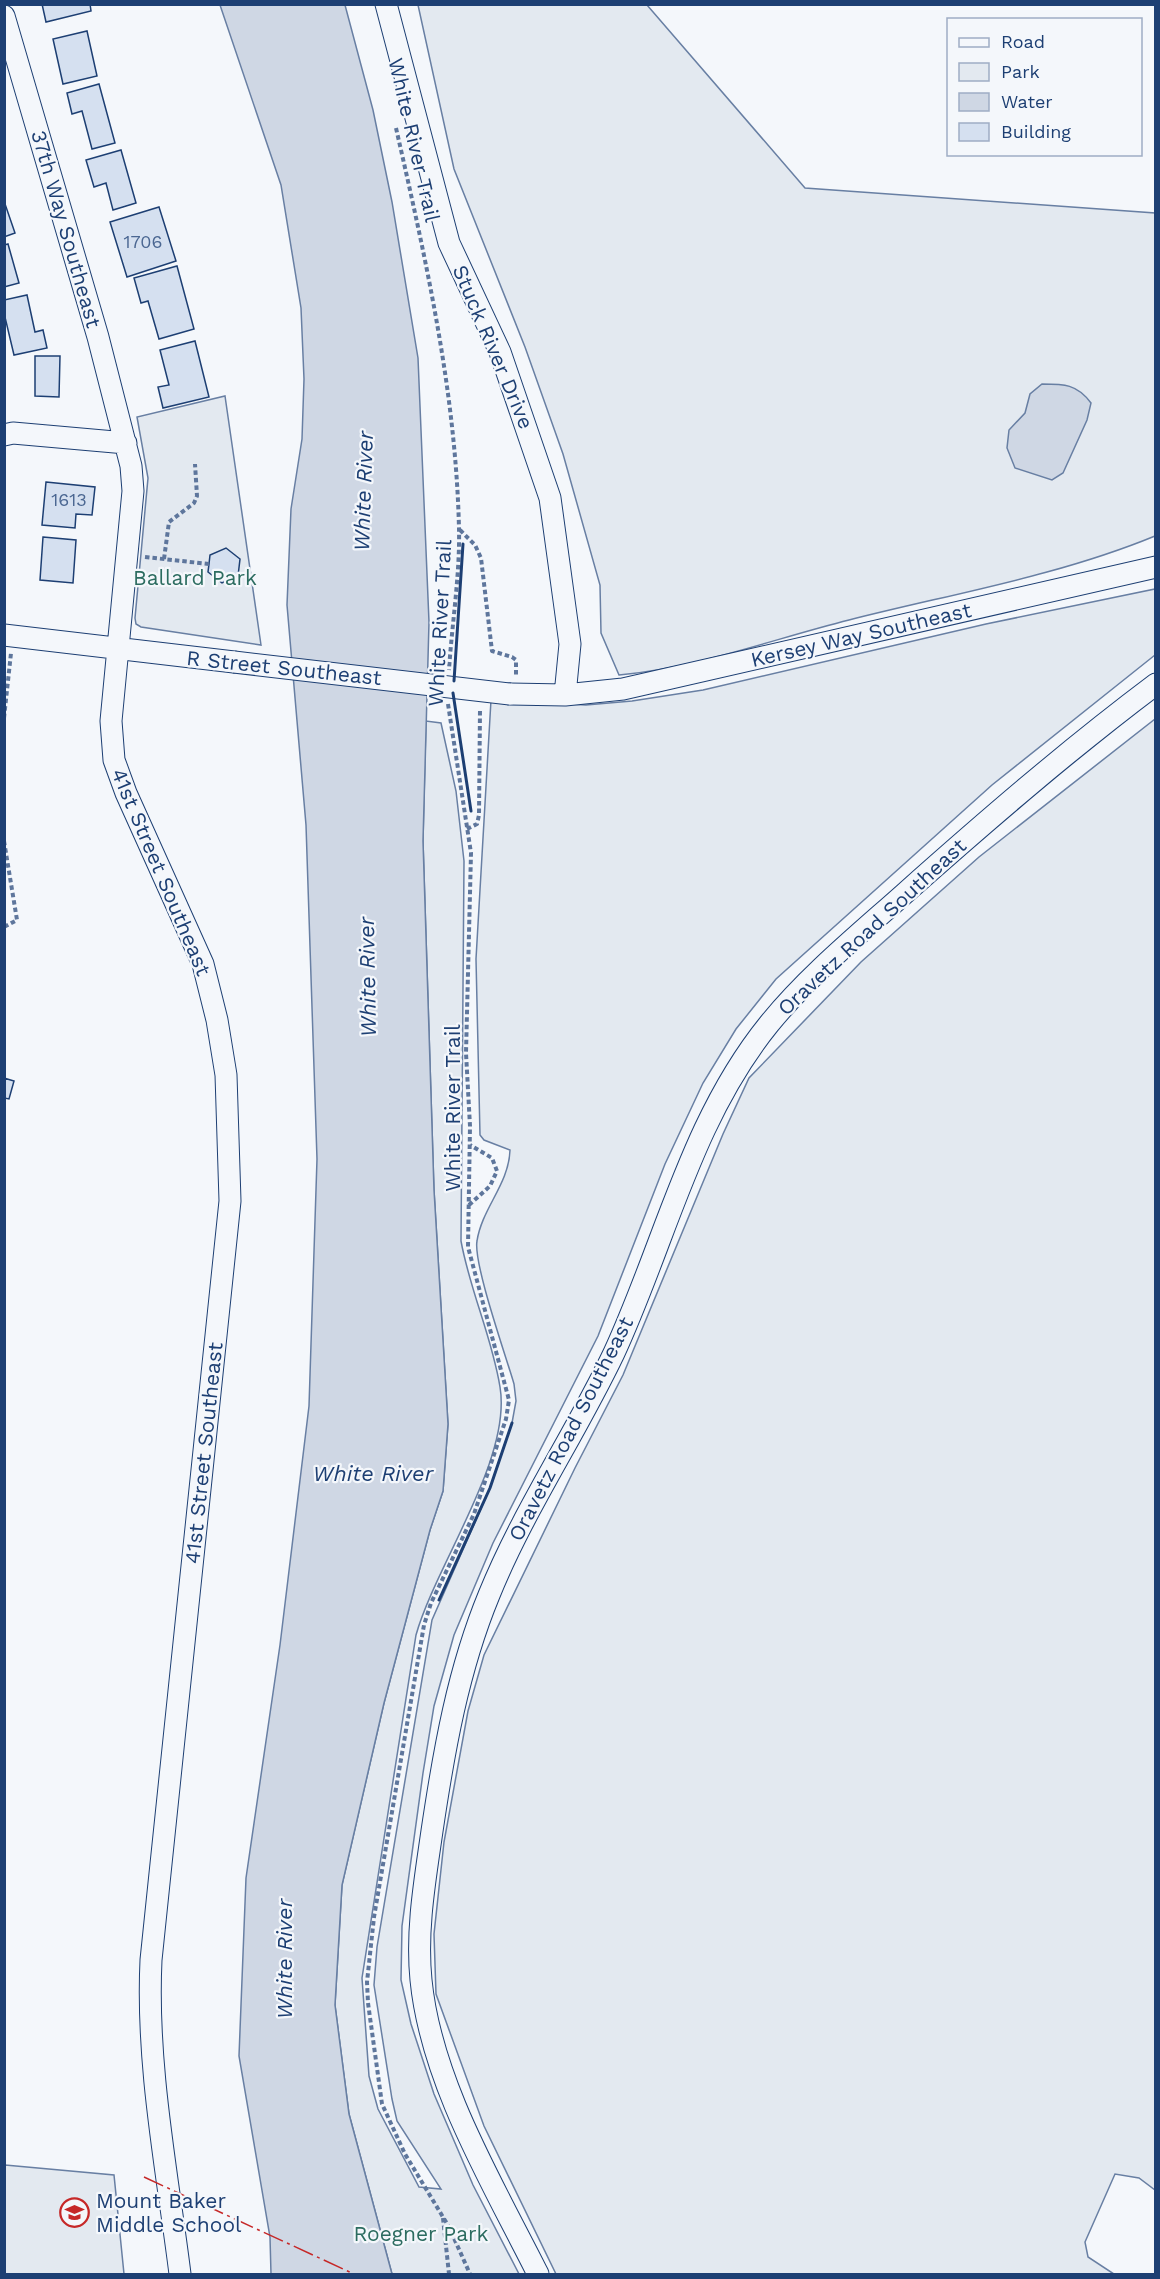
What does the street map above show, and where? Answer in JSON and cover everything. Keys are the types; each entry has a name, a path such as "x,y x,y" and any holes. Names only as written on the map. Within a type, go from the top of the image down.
{"street":[{"name":"Stuck River Drive","path":"386,4 449,243 500,352 550,498 570,644 565,695"},
{"name":"37th Way Southeast","path":"4,16 98,337 126,443 133,491 126,555"},
{"path":"4,435 13,433 126,443"},
{"path":"1103,579 1155,554"},
{"name":"41st Street Southeast","path":"126,555 111,721 114,760 126,793 203,964 217,1020 226,1075 230,1132 230,1201 153,1936 148,2010 151,2054 180,2274"},
{"name":"Kersey Way Southeast","path":"565,695 623,689 1155,567"},
{"name":"R Street Southeast","path":"8,636 482,691 565,695"},
{"name":"Oravetz Road Southeast","path":"538,2274 479,2154 444,2074 431,2035 421,1977 423,1897 448,1732 459,1683 490,1594 614,1352 701,1136 731,1079 769,1024 862,932 987,821 1083,738 1155,684"}],"path":[{"name":"White River Trail","path":"395,122 433,294 445,372 459,530 449,679"},
{"path":"164,559 169,522 190,506 197,496 195,464"},
{"path":"459,530 475,545 481,558 492,651 516,660 513,694"},
{"path":"126,555 209,564"},
{"path":"4,718 8,636"},
{"path":"467,829 477,824 479,815 478,721 482,691"},
{"name":"White River Trail","path":"448,698 471,853 466,1053 470,1145 468,1247 499,1354"},
{"path":"4,841 17,920 4,927"},
{"path":"468,1205 490,1186 497,1171 492,1158 470,1145"},
{"path":"443,2217 449,2274"}],"green space":[{"path":"418,5 647,5 805,188 1155,213 1155,536 1081,562 1004,583 849,620 706,660 619,675 601,633 600,585 563,454 525,347 454,169"},
{"name":"Ballard Park","path":"225,396 261,645 141,627 136,624 135,618 148,478 137,417"},
{"name":"Roegner Park","path":"1155,589 1155,655 992,785 776,979 736,1029 703,1083 665,1164 598,1336 493,1543 454,1635 434,1706 402,1926 401,1980 411,2024 434,2094 473,2185 519,2274 392,2274 349,2114 335,2005 342,1885 384,1703 430,1530 443,1491 448,1424 434,1190 423,841 426,721 441,723 456,791 464,861 461,1241 496,1368 500,1387 501,1415 495,1446 484,1478 439,1576 416,1635 362,1978 369,2076 378,2109 419,2187 441,2189 397,2121 374,1985 377,1947 432,1620 490,1488 512,1423 516,1401 514,1384 485,1289 477,1252 480,1229 505,1174 510,1150 484,1140 480,1135 476,959 491,700 586,705 632,701 703,690 986,624"},
{"path":"1155,719 1155,2190 1139,2178 1115,2174 1085,2242 1088,2257 1114,2274 556,2274 484,2126 436,1994 434,1934 444,1842 468,1711 484,1655 623,1375 723,1134 749,1078 861,962 979,857"},
{"name":"Mount Baker Middle School","path":"5,2165 114,2175 124,2274 5,2274"}],"water":[{"name":"White River","path":"220,5 345,5 373,110 392,202 418,358 429,622 423,841 434,1190 448,1424 443,1491 430,1530 384,1703 342,1885 335,2005 349,2114 392,2274 271,2274 270,2237 239,2056 246,1878 280,1645 309,1406 317,1159 306,825 287,605 291,509 302,439 304,379 301,308 281,185"},
{"path":"1042,384 1069,386 1081,392 1091,403 1087,420 1063,473 1052,480 1015,468 1007,448 1009,430 1025,413 1030,394"}],"building":[{"path":"42,4 90,4 91,11 46,22"},
{"path":"87,31 97,76 63,84 53,39"},
{"path":"99,84 115,143 92,149 82,111 72,114 67,93"},
{"path":"121,150 136,203 113,210 106,183 94,187 86,160"},
{"path":"4,201 15,233 4,237"},
{"path":"159,207 176,261 127,277 110,222"},
{"path":"8,244 19,283 4,287 4,245"},
{"path":"177,266 194,329 159,339 148,301 141,303 134,278"},
{"path":"27,295 35,332 43,330 47,348 14,355 4,313 4,300"},
{"path":"195,341 209,397 163,408 158,387 169,385 160,350"},
{"path":"35,356 60,356 59,397 35,396"},
{"path":"46,482 95,487 92,515 76,514 75,528 42,525"},
{"path":"43,537 76,540 73,583 40,580"},
{"path":"226,548 240,559 238,576 222,583 208,572 210,555"},
{"path":"4,1078 14,1081 9,1099 4,1098"}],"wall":[{"path":"454,681 463,544"},
{"path":"453,693 471,811"},
{"path":"439,1600 490,1488 512,1423"}],"power":[{"path":"144,2177 354,2274"}],"place":[{"name":"Mount Baker Middle School","path":"75,2213"}]}
